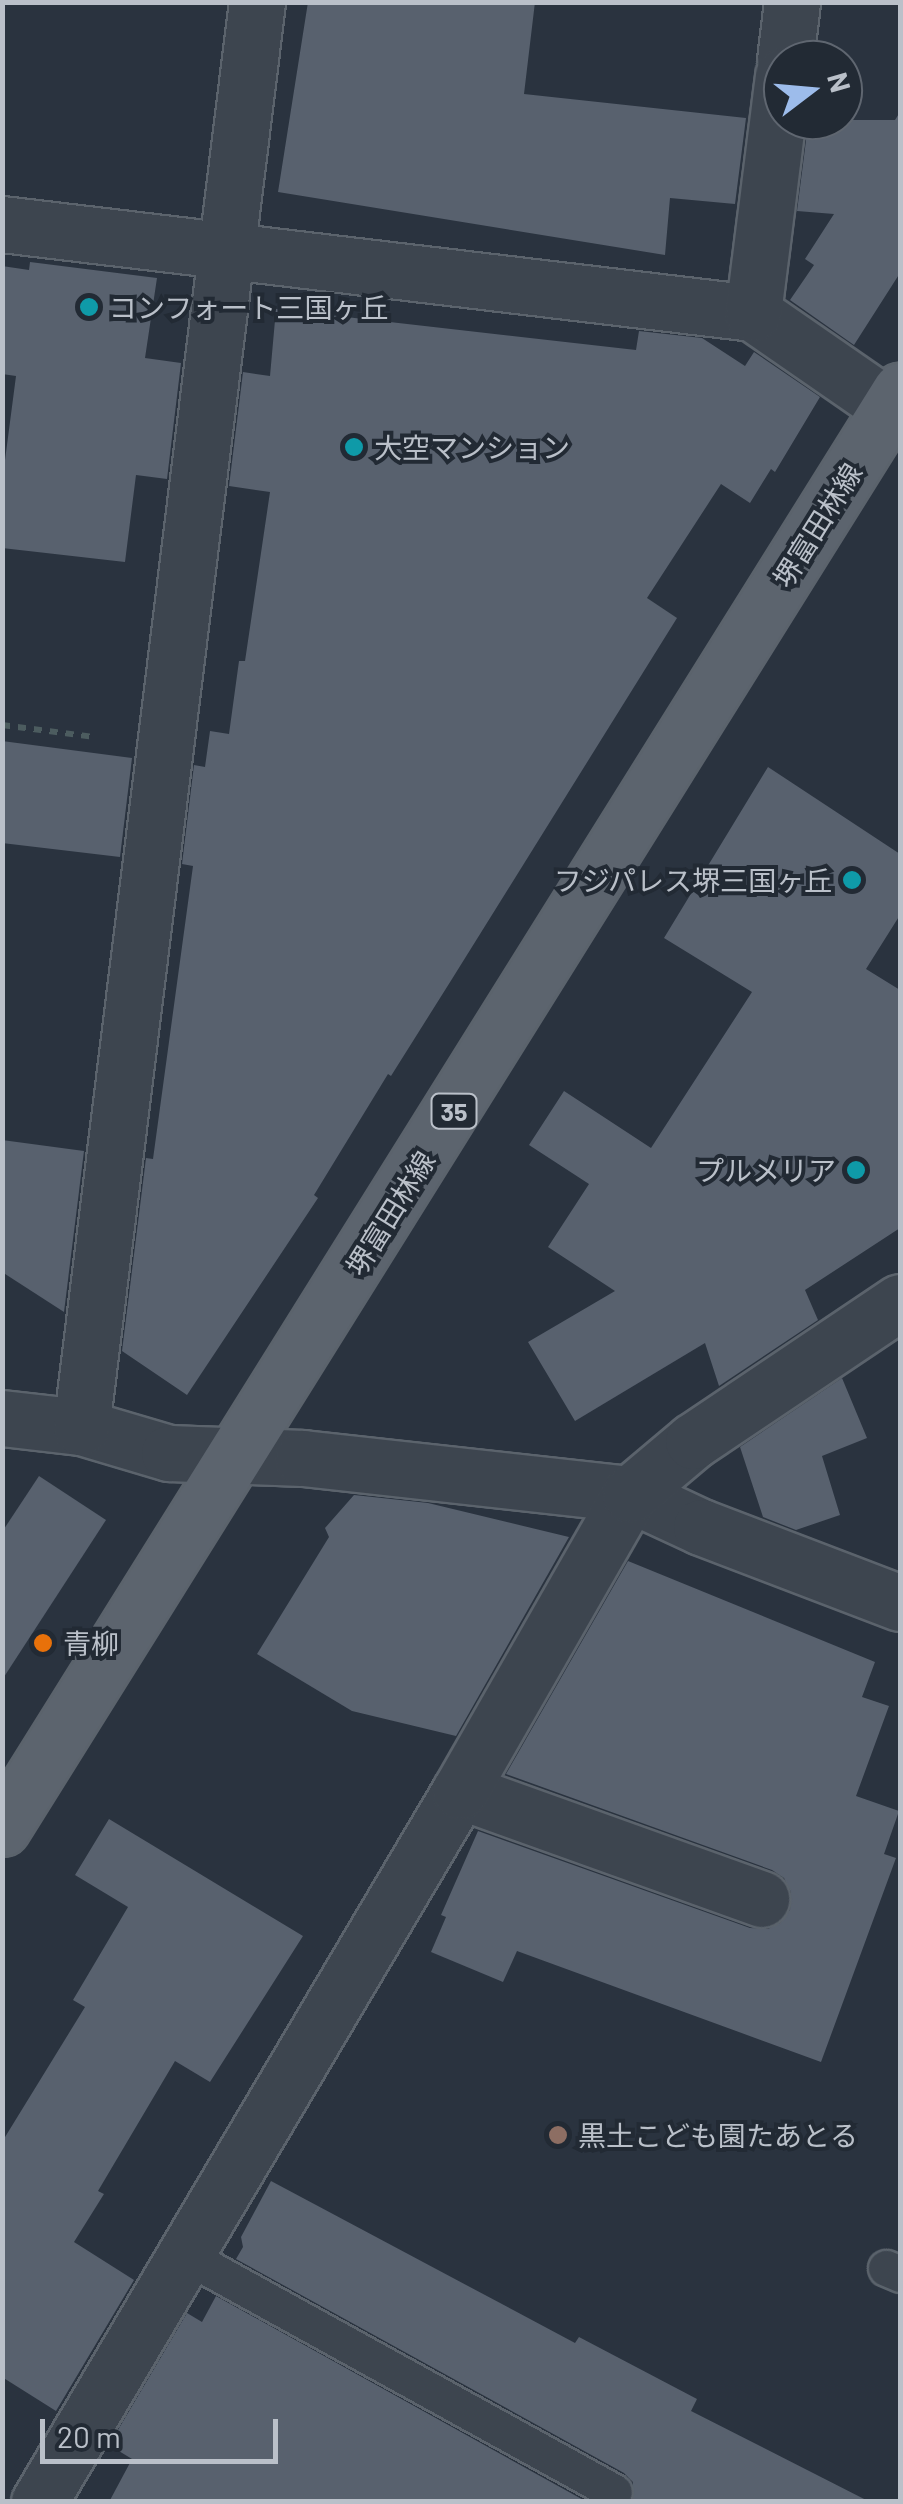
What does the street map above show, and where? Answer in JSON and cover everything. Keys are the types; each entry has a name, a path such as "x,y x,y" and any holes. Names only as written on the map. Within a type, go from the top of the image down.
{"main road":[{"name":"堺富田林線","path":"2,1828 238,1458 895,399"}],"street":[{"path":"81,1427 257,2"},
{"path":"787,40 792,2"},
{"path":"753,313 775,140"},
{"path":"2,224 753,313 895,399"},
{"path":"53,2496 183,2254 460,1791 630,1494 693,1441 900,1302"},
{"path":"2,1418 81,1427 169,1453 303,1458 630,1494 701,1527 900,1603"},
{"path":"460,1791 761,1900"}],"lane":[{"path":"183,2254 614,2492"}],"path":[{"path":"2,726 166,745"}],"building":[{"path":"308,2 535,2 524,94 746,118 735,204 670,198 665,255 278,192"},
{"path":"900,112 900,273 854,345 790,300 814,265 805,259 834,214 797,211 806,140 863,140 863,120 895,120"},
{"path":"30,262 157,278 145,358 181,363 167,479 136,475 125,562 2,548 2,483 16,376 2,374 2,266 29,270"},
{"path":"276,309 636,350 639,331 702,338 745,366 754,352 820,397 775,472 771,469 750,503 721,484 647,598 677,618 391,1076 388,1074 314,1195 318,1198 187,1395 122,1351 146,1158 153,1159 193,866 182,864 194,765 205,767 210,731 229,734 239,661 245,661 270,492 229,486 243,372 270,376"},
{"path":"2,741 132,758 120,857 2,843"},
{"path":"768,767 900,854 900,915 866,969 900,990 900,1228 805,1290 818,1320 719,1386 705,1343 575,1421 528,1342 615,1291 548,1247 589,1184 529,1145 564,1091 651,1148 752,992 664,938"},
{"path":"2,1140 84,1151 64,1312 2,1272"},
{"path":"842,1378 867,1438 822,1456 840,1515 796,1530 763,1517 740,1447"},
{"path":"39,1476 106,1520 2,1680 2,1532"},
{"path":"354,1495 428,1503 569,1537 456,1736 352,1711 257,1654 329,1537 325,1528"},
{"path":"628,1561 875,1662 862,1697 889,1706 856,1796 899,1811 884,1854 896,1858 821,2062 517,1951 503,1982 431,1952 446,1917 441,1915 478,1831 750,1928 768,1929 780,1923 790,1910 791,1892 784,1878 772,1870 506,1774"},
{"path":"109,1819 303,1936 210,2082 175,2061 98,2191 104,2194 74,2242 134,2280 56,2411 2,2377 2,2142 85,2007 73,2000 128,1907 75,1875"},
{"path":"271,2181 575,2343 579,2337 697,2399 691,2411 870,2502 633,2502 633,2482 624,2473 236,2259 243,2247 241,2237"},
{"path":"216,2296 587,2502 109,2502 132,2459 109,2445 187,2313 202,2322"}],"place":[{"name":"コンフォート三国ヶ丘","path":"89,307"},
{"name":"大空マンション","path":"354,447"},
{"name":"フジパレス堺三国ヶ丘","path":"852,880"},
{"name":"プルメリア","path":"856,1170"},
{"name":"青柳","path":"43,1643"},
{"name":"黒土こども園たあとる","path":"558,2135"}]}
